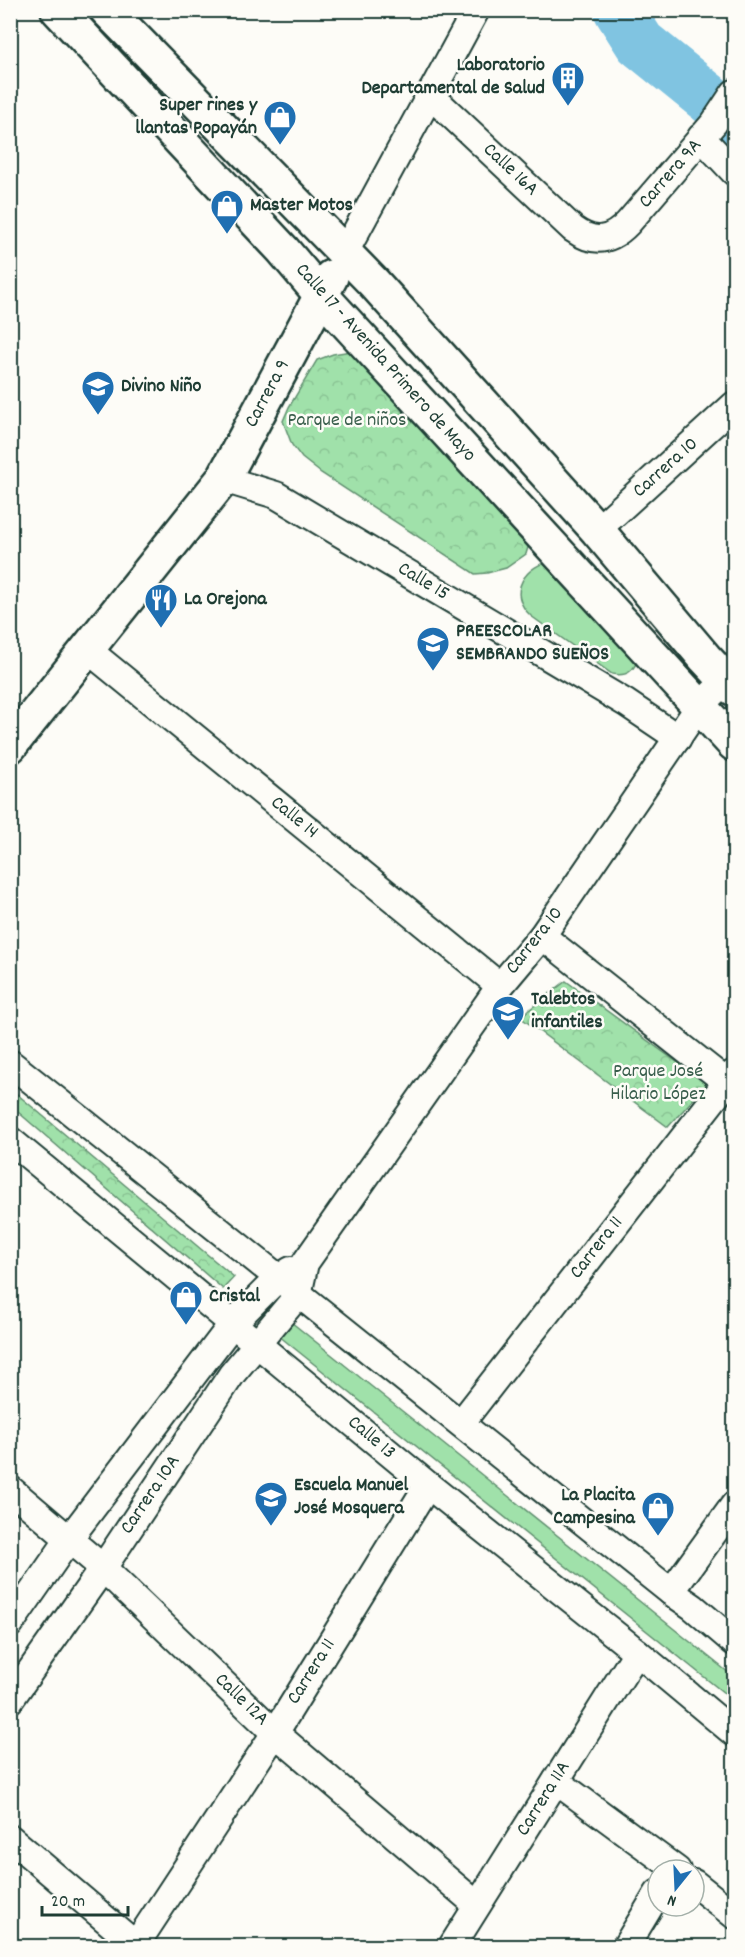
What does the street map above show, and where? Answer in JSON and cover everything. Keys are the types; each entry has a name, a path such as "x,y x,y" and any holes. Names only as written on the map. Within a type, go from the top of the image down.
{"main road":[{"name":"Calle 17 - Avenida Primero de Mayo","path":"58,10 283,250 321,295 735,744"},
{"path":"107,10 374,283 732,681"},
{"name":"Carrera 9","path":"10,746 223,478 344,254"}],"street":[{"name":"Carrera 9","path":"344,254 472,12"},
{"name":"Carrera 9A","path":"595,239 608,238 619,232 708,130 735,93"},
{"name":"Calle 16A","path":"429,94 573,229 583,236 595,239"},
{"path":"708,130 735,172"},
{"name":"Carrera 10","path":"597,531 735,405"},
{"name":"Calle 15","path":"223,478 276,495 626,703 678,738"},
{"name":"Calle 14","path":"88,650 500,986"},
{"path":"700,705 732,681"},
{"name":"Carrera 10","path":"298,1295 305,1263 500,986 542,936 700,705"},
{"path":"542,936 732,1081"},
{"path":"10,1063 735,1642"},
{"name":"Carrera 11","path":"461,1423 732,1081"},
{"name":"Calle 13","path":"10,1140 428,1485 638,1652 735,1733"},
{"name":"Carrera 10","path":"278,1278 305,1263"},
{"name":"Carrera 10A","path":"10,1624 69,1539 233,1323 278,1278"},
{"name":"Carrera 10A","path":"10,1700 103,1568 232,1374 298,1295"},
{"name":"Carrera 11","path":"136,1946 275,1733 428,1485"},
{"name":"Calle 12A","path":"10,1489 103,1568 275,1733 477,1905"},
{"path":"671,1592 735,1505"},
{"name":"Carrera 11A","path":"452,1947 638,1652"},
{"path":"556,1781 659,1858"},
{"path":"10,1838 136,1946"},
{"path":"706,1891 733,1910"},
{"path":"626,1947 646,1913"}],"green space":[{"name":"Parque de niños","path":"351,351 529,544 526,554 506,568 475,574 321,473 302,458 292,445 283,421 289,407 317,360"},
{"path":"554,560 638,658 629,672 621,675 612,674 531,616 523,607 519,589 522,581 535,567"},
{"name":"Parque José Hilario López","path":"566,981 707,1084 668,1127 520,1017"},
{"path":"11,1089 234,1277 223,1289 11,1106"},
{"path":"291,1322 734,1677 734,1701 279,1336"}],"waterway":[{"path":"619,10 640,43 734,119"}],"place":[{"name":"Laboratorio Departamental de Salud","path":"568,107"},
{"name":"Super rines y llantas Popayán","path":"280,146"},
{"name":"Master Motos","path":"227,235"},
{"name":"Divino Niño","path":"98,416"},
{"name":"La Orejona","path":"161,629"},
{"name":"PREESCOLAR SEMBRANDO SUEÑOS","path":"433,672"},
{"name":"Talebtos infantiles","path":"508,1041"},
{"name":"Cristal","path":"186,1326"},
{"name":"Escuela Manuel José Mosquera","path":"271,1527"},
{"name":"La Placita Campesina","path":"658,1537"}]}
